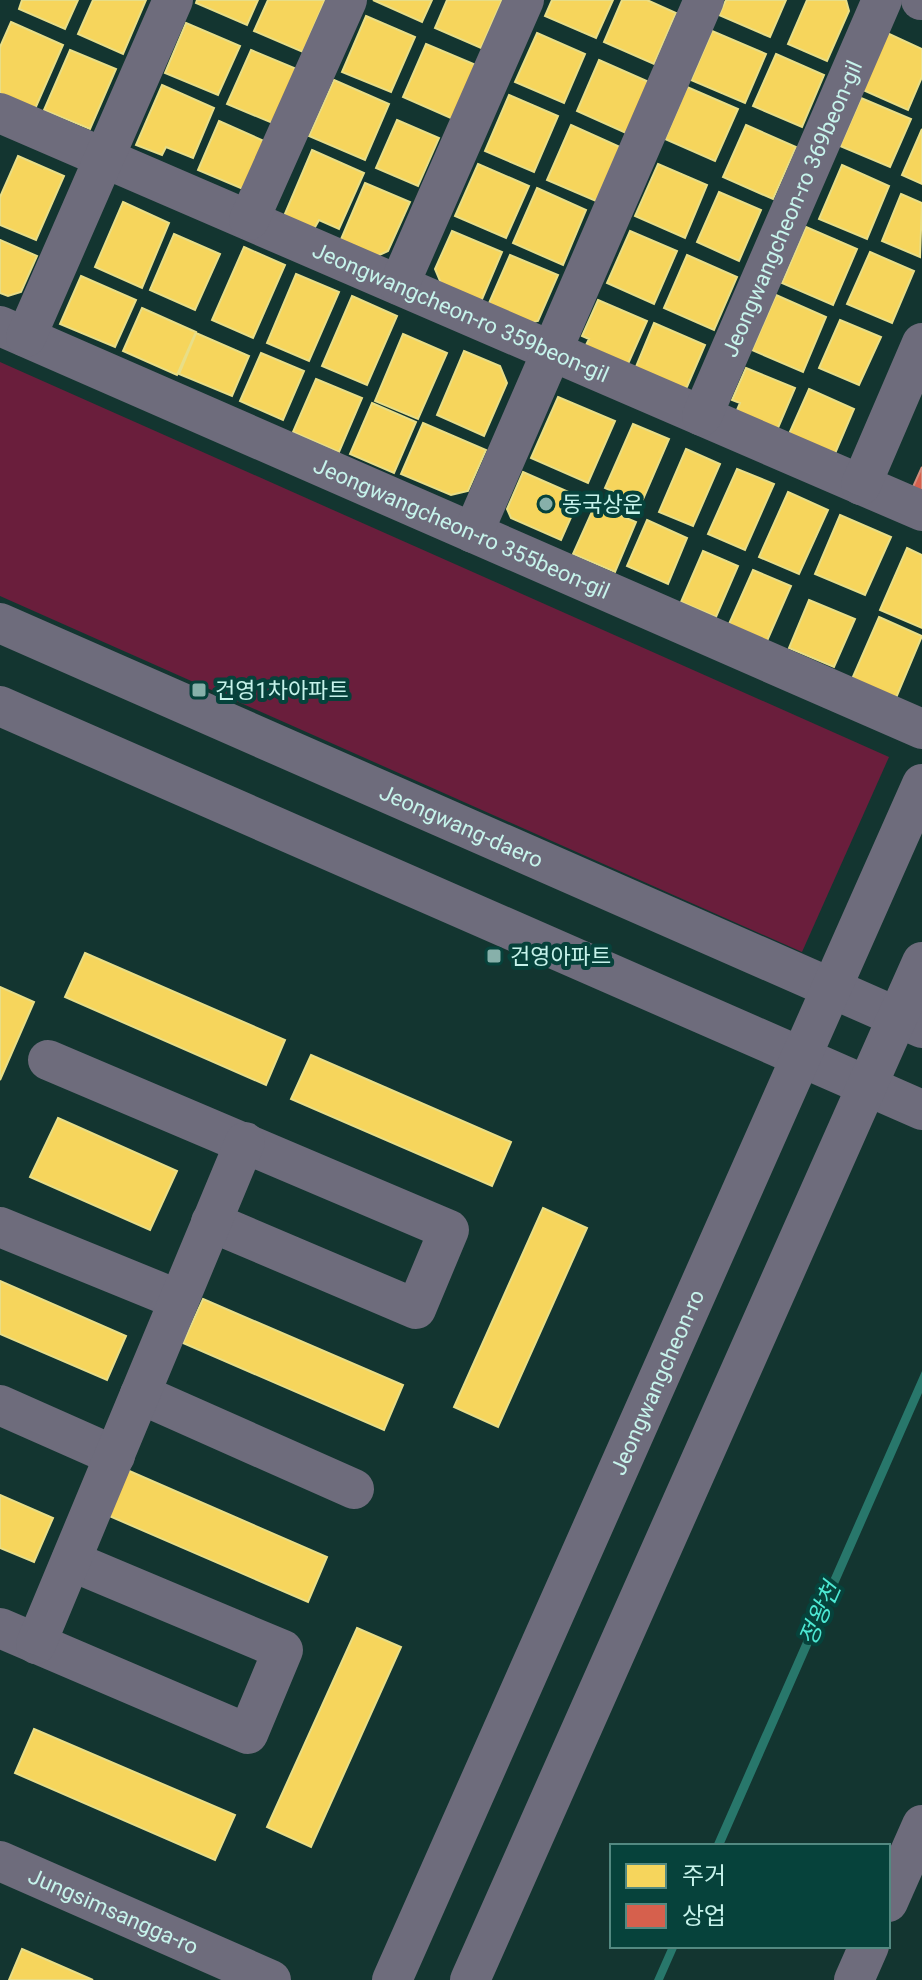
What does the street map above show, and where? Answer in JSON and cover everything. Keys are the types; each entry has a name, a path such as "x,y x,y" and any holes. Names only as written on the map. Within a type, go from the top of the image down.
{"street":[{"path":"13,332 104,157 173,0"},
{"path":"249,220 347,0"},
{"path":"399,285 524,0"},
{"path":"473,533 704,0"},
{"name":"Jeongwangcheon-ro 369beon-gil","path":"702,416 882,0"},
{"name":"Jeongwangcheon-ro 359beon-gil","path":"0,113 922,511"},
{"name":"Jeongwangcheon-ro 355beon-gil","path":"13,332 922,729"},
{"path":"861,485 922,343"},
{"name":"Jeongwang-daero","path":"0,623 910,1023"},
{"path":"0,706 922,1110"},
{"name":"Jeongwangcheon-ro","path":"392,1980 922,784"},
{"path":"470,1980 867,1086 910,1023 922,962"},
{"path":"48,1060 449,1230 416,1309 211,1222"},
{"path":"36,1644 245,1142"},
{"path":"0,1227 179,1300"},
{"path":"140,1394 354,1489"},
{"path":"0,1405 115,1456"},
{"path":"0,1628 248,1734 283,1650 71,1561"},
{"path":"890,1897 922,1825"},
{"name":"Jungsimsangga-ro","path":"0,1861 271,1980"},
{"path":"854,1980 868,1948"}],"shaded area":[{"path":"0,362 889,757 802,952 0,596"}],"water":[{"name":"정왕천","path":"922,1371 922,1393 724,1844 714,1844"},
{"path":"668,1948 677,1948 663,1980 654,1980"}],"building: 주거":[{"path":"22,0 78,0 65,29 19,9"},
{"path":"93,0 146,0 123,54 78,34"},
{"path":"197,0 258,0 247,25 196,3"},
{"path":"268,0 325,0 303,52 254,31"},
{"path":"373,0 432,0 422,22"},
{"path":"447,0 502,0 481,48 435,28"},
{"path":"552,0 613,0 596,38 545,16"},
{"path":"622,0 647,0 676,13 654,64 604,42"},
{"path":"726,0 786,0 770,37 719,15"},
{"path":"807,0 846,0 849,11 827,61 788,44"},
{"path":"366,16 415,37 391,92 342,72"},
{"path":"11,22 63,45 35,109 0,94 0,47"},
{"path":"186,23 240,46 218,95 165,73"},
{"path":"712,31 766,54 745,103 691,80"},
{"path":"537,33 585,54 564,103 515,82"},
{"path":"887,33 922,49 922,77 908,110 863,90"},
{"path":"426,44 476,65 453,119 403,97"},
{"path":"70,50 116,69 90,129 44,110"},
{"path":"251,50 299,70 275,124 227,104"},
{"path":"776,54 824,75 802,127 753,106"},
{"path":"599,60 649,82 626,133 577,111"},
{"path":"334,80 389,104 365,160 309,136"},
{"path":"162,85 214,108 193,158 166,147 162,155 136,145"},
{"path":"687,87 738,109 715,161 665,139"},
{"path":"509,95 558,116 534,172 485,151"},
{"path":"861,98 911,119 890,167 840,146"},
{"path":"397,120 439,138 418,186 376,168"},
{"path":"219,121 264,141 243,189 198,170"},
{"path":"571,125 620,147 596,201 547,180"},
{"path":"746,125 796,147 773,199 723,177"},
{"path":"922,129 922,184 902,175"},
{"path":"312,150 364,173 339,229 319,220 314,229 284,216"},
{"path":"18,156 64,176 36,240 0,225 0,197"},
{"path":"478,164 529,186 506,238 455,216"},
{"path":"658,164 707,185 685,238 635,216"},
{"path":"842,165 889,186 867,239 819,219"},
{"path":"365,183 410,202 388,251 373,258 339,244"},
{"path":"537,188 586,210 563,265 513,243"},
{"path":"719,192 761,210 739,261 697,242"},
{"path":"901,194 922,203 920,257 882,241"},
{"path":"123,202 169,223 142,288 95,267"},
{"path":"806,227 857,249 833,305 782,283"},
{"path":"452,231 502,252 480,304 443,288 435,269"},
{"path":"630,231 677,251 654,304 607,283"},
{"path":"174,234 220,254 195,310 150,290"},
{"path":"0,240 37,256 21,292 8,296 0,293"},
{"path":"244,247 285,265 253,338 212,320"},
{"path":"870,252 914,271 892,323 847,304"},
{"path":"510,255 558,275 538,321 521,325 486,310"},
{"path":"687,255 737,277 714,330 664,308"},
{"path":"296,274 339,292 309,361 267,343"},
{"path":"81,276 136,300 115,347 60,324"},
{"path":"776,295 826,317 803,372 752,350"},
{"path":"352,296 397,316 367,385 322,366"},
{"path":"598,300 647,321 624,373 581,355 589,339 582,336"},
{"path":"142,308 196,332 177,375 123,351"},
{"path":"840,320 881,337 859,385 819,368"},
{"path":"654,323 705,345 687,387 674,391 633,374"},
{"path":"196,333 249,356 232,396 179,374"},
{"path":"403,334 447,353 418,419 375,401"},
{"path":"464,351 500,366 507,383 484,436 437,415"},
{"path":"261,353 304,371 283,420 240,401"},
{"path":"746,368 795,388 775,435 734,417 740,403 732,400"},
{"path":"316,379 362,398 339,452 293,432"},
{"path":"809,389 854,409 831,463 785,443"},
{"path":"558,397 615,421 588,483 531,458"},
{"path":"372,403 416,422 394,473 350,454"},
{"path":"423,423 486,450 468,491 451,495 401,474"},
{"path":"633,424 669,439 641,504 605,488"},
{"path":"686,449 720,464 693,526 659,512"},
{"path":"737,469 774,484 745,550 708,534"},
{"path":"523,472 580,497 561,540 511,518 507,509"},
{"path":"788,492 828,510 799,574 759,557"},
{"path":"595,505 636,522 615,572 573,554"},
{"path":"840,515 891,537 865,595 815,574"},
{"path":"647,520 687,538 668,584 627,566"},
{"path":"907,548 922,555 922,628 880,610"},
{"path":"703,551 738,566 716,617 681,602"},
{"path":"753,570 791,586 767,641 729,624"},
{"path":"809,600 855,619 834,667 789,648"},
{"path":"879,617 922,636 896,698 852,679"},
{"path":"85,953 285,1040 266,1085 65,997"},
{"path":"0,987 34,1002 0,1080"},
{"path":"311,1055 511,1142 492,1186 291,1099"},
{"path":"58,1118 177,1171 150,1230 30,1177"},
{"path":"543,1208 587,1228 498,1427 454,1407"},
{"path":"0,1281 126,1336 107,1380 0,1334"},
{"path":"203,1299 403,1385 384,1430 183,1343"},
{"path":"127,1470 327,1557 308,1602 107,1515"},
{"path":"0,1495 53,1518 34,1562 0,1548"},
{"path":"357,1628 401,1647 311,1847 267,1827"},
{"path":"34,1729 235,1815 215,1860 15,1773"},
{"path":"22,1949 93,1980 9,1980"}],"building: 상업":[{"path":"922,467 922,504 908,498"}],"place":[{"name":"동국상운","path":"546,504"},
{"name":"건영1차아파트","path":"199,690"},
{"name":"건영아파트","path":"494,956"}]}
